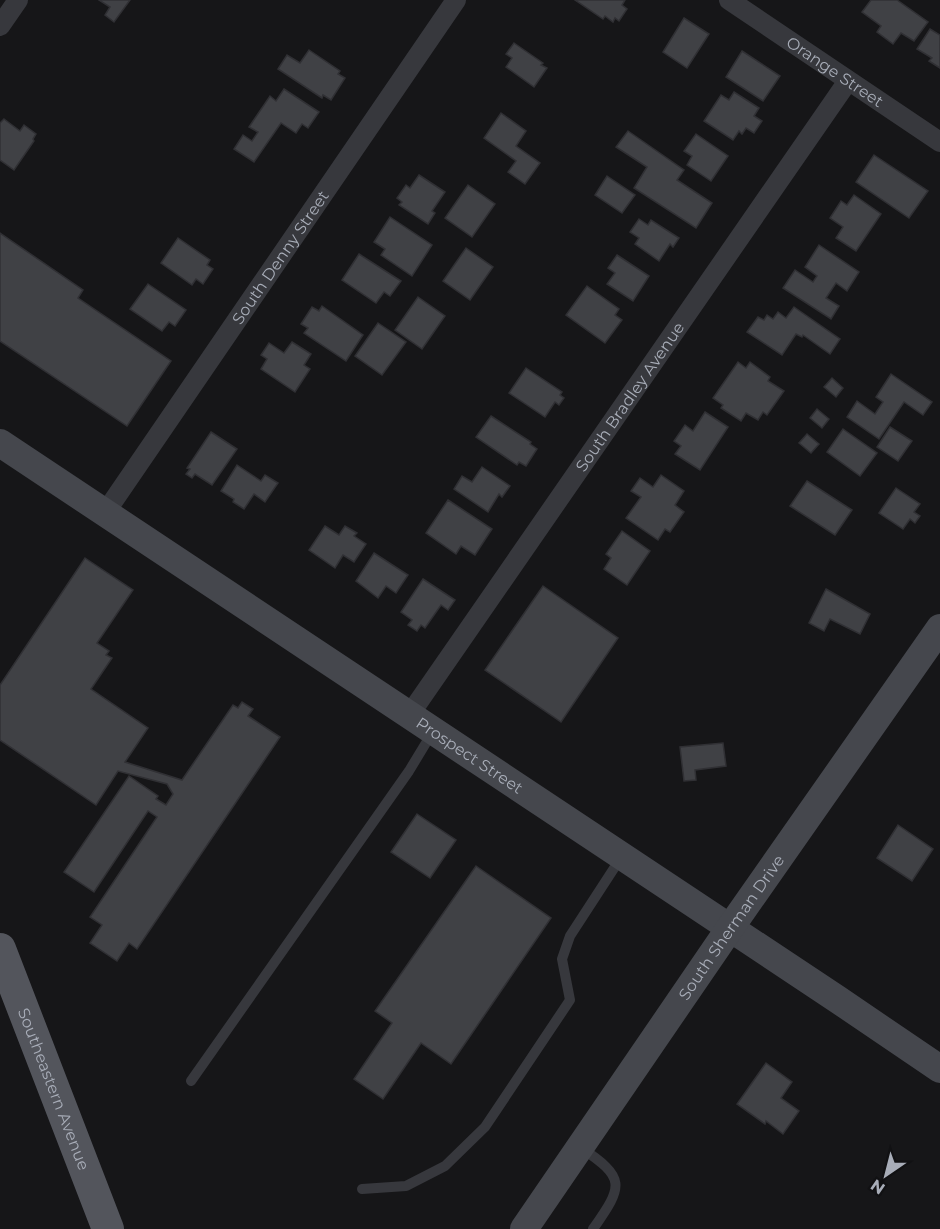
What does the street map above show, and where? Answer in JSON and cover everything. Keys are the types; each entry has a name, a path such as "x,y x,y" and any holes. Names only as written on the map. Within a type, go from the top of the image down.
{"main road":[{"name":"Prospect Street","path":"0,443 940,1069"},
{"name":"South Sherman Drive","path":"524,1229 730,928 940,628"},
{"name":"Southeastern Avenue","path":"0,949 108,1229"}],"street":[{"path":"0,26 18,0"},
{"name":"South Denny Street","path":"105,513 456,0"},
{"name":"Orange Street","path":"729,0 940,142"},
{"name":"South Bradley Avenue","path":"410,714 848,81"}],"lane":[{"path":"191,1081 409,771 434,730"},
{"path":"362,1189 406,1186 445,1166 485,1127 570,1000 562,959 570,936 622,856"},
{"path":"580,1147 606,1164 614,1176 616,1191 610,1205 594,1229"}],"building":[{"path":"99,0 130,0 114,22 105,15 110,7"},
{"path":"575,0 625,0 622,5 627,9 619,21 615,18 613,22 605,16 603,19"},
{"path":"871,0 897,0 928,22 914,41 901,33 893,44 877,32 881,26 862,12"},
{"path":"684,18 709,34 687,68 663,52"},
{"path":"930,29 940,35 940,68 929,61 932,58 917,49"},
{"path":"514,43 547,68 534,87 506,67 512,58 506,54"},
{"path":"309,50 340,71 338,74 345,78 331,100 323,95 322,98 278,69 287,55 300,63"},
{"path":"742,51 780,76 763,101 726,77"},
{"path":"284,89 319,112 308,128 302,124 296,133 281,123 254,162 234,149 243,135 252,141 258,132 249,127 270,96 276,101"},
{"path":"734,92 759,108 754,116 762,121 754,133 746,128 742,134 739,131 733,140 704,121 721,95 729,100"},
{"path":"501,113 526,131 516,146 540,163 525,184 508,172 516,161 484,138"},
{"path":"4,119 20,131 24,125 36,134 34,141 14,170 0,160 0,123"},
{"path":"628,131 684,170 677,180 712,203 696,228 634,188 647,167 616,147"},
{"path":"696,134 728,156 711,181 687,165 692,156 684,151"},
{"path":"874,155 928,191 909,218 856,182"},
{"path":"419,175 445,192 432,211 435,213 428,224 399,205 402,202 397,198 406,185 410,188"},
{"path":"607,176 635,195 622,213 595,195"},
{"path":"468,185 495,204 472,237 445,218"},
{"path":"854,195 881,214 856,251 836,238 843,227 830,218 841,201 847,205"},
{"path":"390,217 432,245 412,276 381,255 385,249 374,242"},
{"path":"639,219 648,225 651,220 679,238 673,247 670,244 659,261 635,244 639,238 630,232"},
{"path":"0,233 83,290 78,298 171,361 127,426 0,341"},
{"path":"178,238 210,260 207,265 213,269 203,284 196,279 192,285 161,263"},
{"path":"819,245 859,272 847,291 836,283 826,298 839,306 831,319 783,288 795,270 813,282 817,276 805,267"},
{"path":"466,248 493,267 470,300 443,281"},
{"path":"359,254 401,281 390,296 384,292 376,303 342,280"},
{"path":"617,255 649,276 633,301 607,284 615,273 608,268"},
{"path":"148,284 186,310 175,326 169,322 162,331 130,309"},
{"path":"587,286 619,309 615,315 622,320 605,343 566,315"},
{"path":"418,297 445,316 422,349 395,330"},
{"path":"322,306 363,335 346,361 304,333 308,328 301,324 312,307 319,311"},
{"path":"794,307 840,339 830,354 803,335 802,337 796,334 782,355 747,332 758,317 764,320 767,315 773,319 778,312 786,318"},
{"path":"378,323 406,342 382,375 355,356"},
{"path":"292,342 311,354 304,365 310,369 295,392 261,369 267,359 261,355 269,343 284,353"},
{"path":"738,362 746,368 750,362 770,377 768,381 784,391 767,415 763,412 758,420 746,413 741,421 721,408 723,405 713,398"},
{"path":"526,368 562,392 560,395 564,398 559,405 555,402 545,417 509,393"},
{"path":"891,374 932,402 923,415 904,402 879,439 847,417 857,401 875,414 883,402 876,397"},
{"path":"832,378 843,388 836,397 824,387"},
{"path":"817,409 829,419 822,428 810,418"},
{"path":"705,412 728,427 700,470 675,454 681,446 674,441 685,425 693,431"},
{"path":"491,416 531,442 530,444 537,449 526,466 519,462 517,465 476,437"},
{"path":"890,427 912,441 898,461 877,447"},
{"path":"843,429 877,453 860,476 827,452"},
{"path":"211,432 237,449 212,485 195,474 192,478 186,474 190,469 187,468"},
{"path":"807,434 819,444 811,453 799,443"},
{"path":"237,465 261,481 265,475 278,483 265,502 254,494 244,509 221,491"},
{"path":"482,467 510,486 502,497 499,494 488,512 454,489 462,476 472,482"},
{"path":"661,475 684,491 675,505 684,512 670,532 665,529 658,540 626,518 641,497 631,491 640,478 653,487"},
{"path":"807,481 852,510 835,535 790,506"},
{"path":"896,488 920,504 914,512 920,516 915,523 910,519 903,529 879,513"},
{"path":"448,500 492,529 475,555 461,546 456,554 426,533"},
{"path":"325,526 339,535 345,526 357,533 354,536 366,544 354,562 343,555 335,568 309,550"},
{"path":"622,531 650,551 627,585 604,569 611,558 606,554"},
{"path":"374,553 408,575 396,593 386,586 378,598 356,581"},
{"path":"85,558 133,590 97,643 109,651 106,655 112,658 91,689 148,728 125,762 182,780 233,705 238,708 242,702 253,709 248,716 280,737 137,949 129,943 117,961 90,943 102,925 90,917 157,817 148,811 94,892 64,872 129,776 158,796 156,799 166,805 173,794 167,784 118,771 96,805 0,740 0,685"},
{"path":"423,579 455,600 448,610 441,605 425,628 421,625 417,631 408,625 412,620 401,612"},
{"path":"543,586 618,638 561,722 485,670"},
{"path":"826,589 870,614 860,634 830,619 824,631 809,623"},
{"path":"723,743 726,766 695,770 696,780 684,781 680,747"},
{"path":"417,814 456,840 430,878 391,852"},
{"path":"898,825 933,849 912,881 877,858"},
{"path":"476,866 551,918 451,1064 421,1043 383,1099 354,1079 392,1023 375,1011"},
{"path":"766,1063 792,1082 781,1098 799,1111 783,1134 737,1104"}]}
